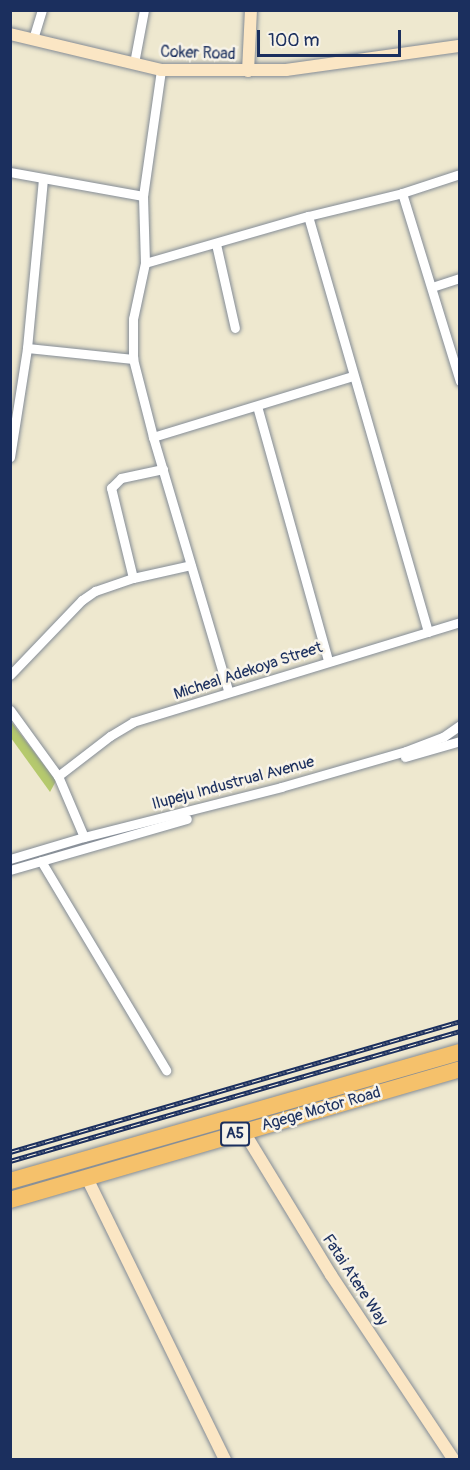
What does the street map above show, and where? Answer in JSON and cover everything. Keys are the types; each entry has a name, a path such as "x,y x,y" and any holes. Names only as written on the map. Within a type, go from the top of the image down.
{"highway":[{"name":"Agege Motor Road","path":"10,1181 459,1052"},
{"name":"Agege Motor Road","path":"10,1200 459,1069"}],"street":[{"path":"33,39 42,10"},
{"path":"134,63 144,10"},
{"path":"248,71 250,10"},
{"name":"Coker Road","path":"10,34 161,70 286,70 459,46"},
{"path":"161,70 143,195 145,263 133,319 134,359 153,437 228,691"},
{"path":"10,172 143,195"},
{"path":"145,263 308,216 402,193 459,174"},
{"path":"10,457 27,348 43,179"},
{"path":"402,193 459,381"},
{"path":"308,216 428,632"},
{"path":"216,244 235,328"},
{"path":"432,287 459,278"},
{"path":"27,348 134,359"},
{"path":"153,437 353,376"},
{"path":"257,406 328,661"},
{"path":"133,578 111,488 121,478 163,469"},
{"path":"10,675 82,600 95,591 133,578 191,565"},
{"name":"Micheal Adekoya Street","path":"58,776 110,736 133,722 459,622"},
{"path":"10,710 58,776 84,837"},
{"name":"Ilupeju Industrual Avenue","path":"10,859 406,751 443,737 459,725"},
{"name":"Ilupeju Industrual Avenue","path":"10,870 459,741"},
{"path":"40,861 166,1070"},
{"name":"Fatai Atere Way","path":"237,1114 242,1132 331,1275 454,1460"},
{"path":"87,1178 225,1460"}],"green space":[{"path":"10,720 56,781 50,792 11,738"}],"railway":[{"path":"10,1152 460,1021"},
{"path":"10,1161 460,1031"}]}
